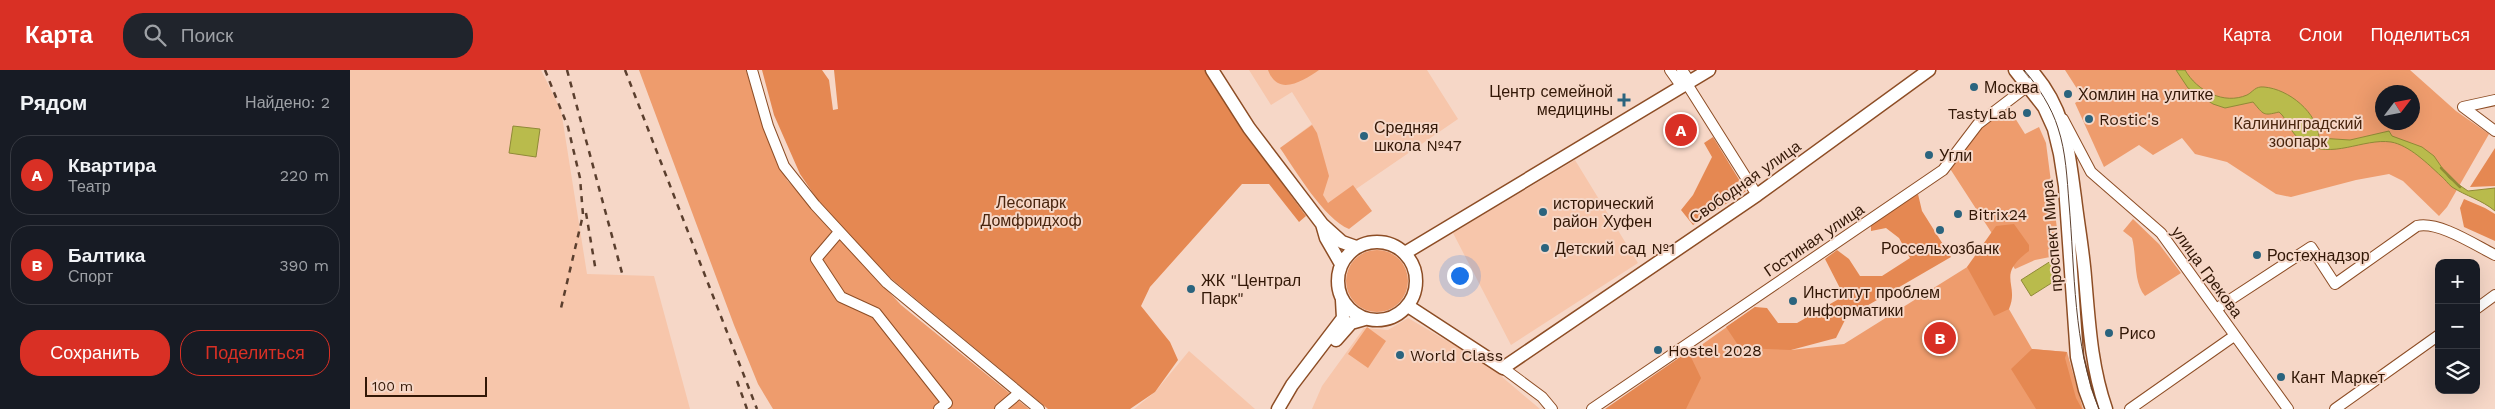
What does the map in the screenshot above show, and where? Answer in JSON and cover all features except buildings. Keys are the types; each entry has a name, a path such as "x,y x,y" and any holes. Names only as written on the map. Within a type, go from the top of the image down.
{"main road":[{"path":"1212,70 1249,128 1322,224 1342,242 1356,247"},
{"path":"1405,253 1709,70"},
{"name":"Свободная улица","path":"1503,368 1757,195 1929,70"},
{"name":"проспект Мира","path":"2015,70 2033,78 2059,112 2067,138 2083,254 2092,356 2097,382 2106,409"},
{"name":"проспект Мира","path":"2033,78 2054,129 2060,154 2066,202 2077,356 2085,390 2092,409"},
{"path":"1322,224 1326,238 1341,264"},
{"path":"1278,409 1292,385 1343,318 1342,300 1338,288 1341,264 1356,247 1368,242 1394,245 1405,253 1413,265 1417,279 1415,294 1408,306 1396,316 1382,320 1365,319 1351,323 1299,390 1288,409"},
{"path":"1342,300 1353,312 1365,319"},
{"path":"1408,306 1503,368"}],"street":[{"path":"752,70 768,126 784,166 840,232 887,283 1039,409"},
{"path":"1670,70 1686,85 1757,195"},
{"path":"1682,70 1686,85"},
{"name":"Гостиная улица","path":"1592,409 1943,170 1978,124 2033,78"},
{"path":"2495,100 2463,107 2495,131"},
{"name":"улица Грекова","path":"2059,112 2092,172 2161,233 2288,409"},
{"path":"2216,308 2311,247 2334,284 2417,226 2424,224 2442,229 2495,255"},
{"path":"840,232 816,259 841,297 876,313 946,407"},
{"path":"2480,306 2495,295"},
{"path":"2130,409 2234,336"},
{"path":"2335,409 2435,338"},
{"path":"1503,368 1542,397 1552,409"},
{"path":"1000,409 1019,393"}],"shaded area":[{"path":"350,70 541,70 561,110 587,274 654,276 690,409 350,409"},
{"name":"Средняя школа №47","path":"1249,70 1427,70 1458,119 1327,209 1280,148 1312,124 1292,92 1271,105"},
{"path":"2176,70 2185,70 2190,78 2204,90 2220,97 2238,98 2261,87 2283,92 2308,111 2314,120 2319,138 2350,140 2389,131 2392,136 2422,147 2434,156 2449,178 2468,191 2495,188 2495,211 2452,187 2418,156 2405,147 2391,142 2380,142 2336,149 2315,148 2295,135 2279,112 2264,113 2253,102 2225,108 2213,104 2188,88"},
{"path":"513,126 540,129 536,157 509,153"},
{"name":"Детский сад №1","path":"1575,160 1638,263 1511,345 1453,233"},
{"path":"2054,259 2061,270 2058,273 2061,277 2031,296 2021,280"},
{"path":"1408,318 1488,365 1540,409 1312,409 1322,386 1364,328 1388,330"},
{"path":"1189,351 1255,409 1134,409 1155,392"}],"green space":[{"path":"639,70 746,70 763,127 787,180 901,305 1029,409 773,409 758,384 734,325"},
{"name":"Лесопарк Домфридхоф","path":"762,70 822,70 829,80 833,110 838,109 834,70 1205,70 1244,131 1306,216 1299,222 1269,184 1242,184 1150,287 1141,306 1170,342 1178,360 1155,392 1130,409 1048,409 888,276 817,199 800,174 774,115"},
{"path":"1268,70 1319,70 1299,82 1285,85 1278,83 1272,78"},
{"name":"Калининградский зоопарк","path":"2065,70 2410,70 2456,111 2489,134 2447,207 2439,216 2403,181 2389,174 2356,180 2291,197 2276,194 2227,162 2195,154 2182,138 2153,155 2139,145 2104,167 2075,103 2083,98"},
{"path":"2005,102 2025,134 2039,127 2046,143 2060,252 2060,255 2035,260 2015,269 1947,164"},
{"path":"1312,125 1317,133 1329,176 1323,195 1328,203 1353,185 1372,211 1349,229 1340,224 1320,205 1280,148"},
{"path":"1713,137 1746,191 1693,225 1681,210 1693,195 1712,157 1704,143"},
{"path":"2495,148 2495,186 2470,187"},
{"path":"1918,194 1922,211 1951,257 1846,318 1836,338 1791,350 1740,348 1726,327 1755,307 1767,308 1778,323 1797,323 1844,296 1825,259 1837,250 1849,259 1860,276 1882,276 1910,258 1899,238 1886,228 1871,231 1871,223"},
{"path":"2464,199 2495,214 2495,241 2464,227 2460,208"},
{"path":"2133,219 2159,244 2181,273 2145,296 2137,276 2132,238 2123,231"},
{"path":"2014,224 2029,245 2029,251 2013,267 2010,280 2012,300 2009,309 1994,316 1967,267 1996,226"},
{"path":"1371,250 1383,250 1399,259 1406,269 1408,281 1406,293 1399,303 1383,312 1371,312 1360,307 1351,298 1346,287 1346,275 1351,264 1360,255"},
{"path":"1980,259 2032,349 2067,352 2083,409 1611,409 1755,307 1791,350 1844,344"},
{"path":"1367,327 1386,341 1368,368 1348,354"},
{"path":"2032,349 2067,352 2065,358 2076,398 2082,409 2036,409 2011,369"},
{"path":"1689,353 1701,378 1686,409 1605,409 1680,357"}],"waterway":[{"path":"2441,168 2460,187"}],"tram line":[{"path":"2024,70 2048,105 2063,146 2080,334 2090,385 2099,409"}],"railway":[{"path":"545,70 568,127 580,178 583,215 561,308"},
{"path":"567,70 622,273"},
{"path":"625,70 757,409"},
{"path":"586,213 596,272"},
{"path":"737,381 747,409"}],"place":[{"name":"Москва","path":"1974,87"},
{"name":"Хомлин на улитке","path":"2068,94"},
{"name":"Центр семейной медицины","path":"1624,100"},
{"name":"TastyLab","path":"2027,113"},
{"name":"Rostic's","path":"2089,119"},
{"name":"Квартира","path":"1681,130"},
{"name":"Средняя школа №47","path":"1364,136"},
{"name":"Угли","path":"1929,155"},
{"name":"исторический район Хуфен","path":"1543,212"},
{"name":"Bitrix24","path":"1958,214"},
{"name":"Россельхозбанк","path":"1940,230"},
{"name":"Детский сад №1","path":"1545,248"},
{"name":"Ростехнадзор","path":"2257,255"},
{"name":"ЖК \"Централ Парк\"","path":"1191,289"},
{"name":"Институт проблем информатики","path":"1793,301"},
{"name":"Рисо","path":"2109,333"},
{"name":"Балтика","path":"1940,338"},
{"name":"Hostel 2028","path":"1658,350"},
{"name":"World Class","path":"1400,355"},
{"name":"Кант Маркет","path":"2281,377"}]}
